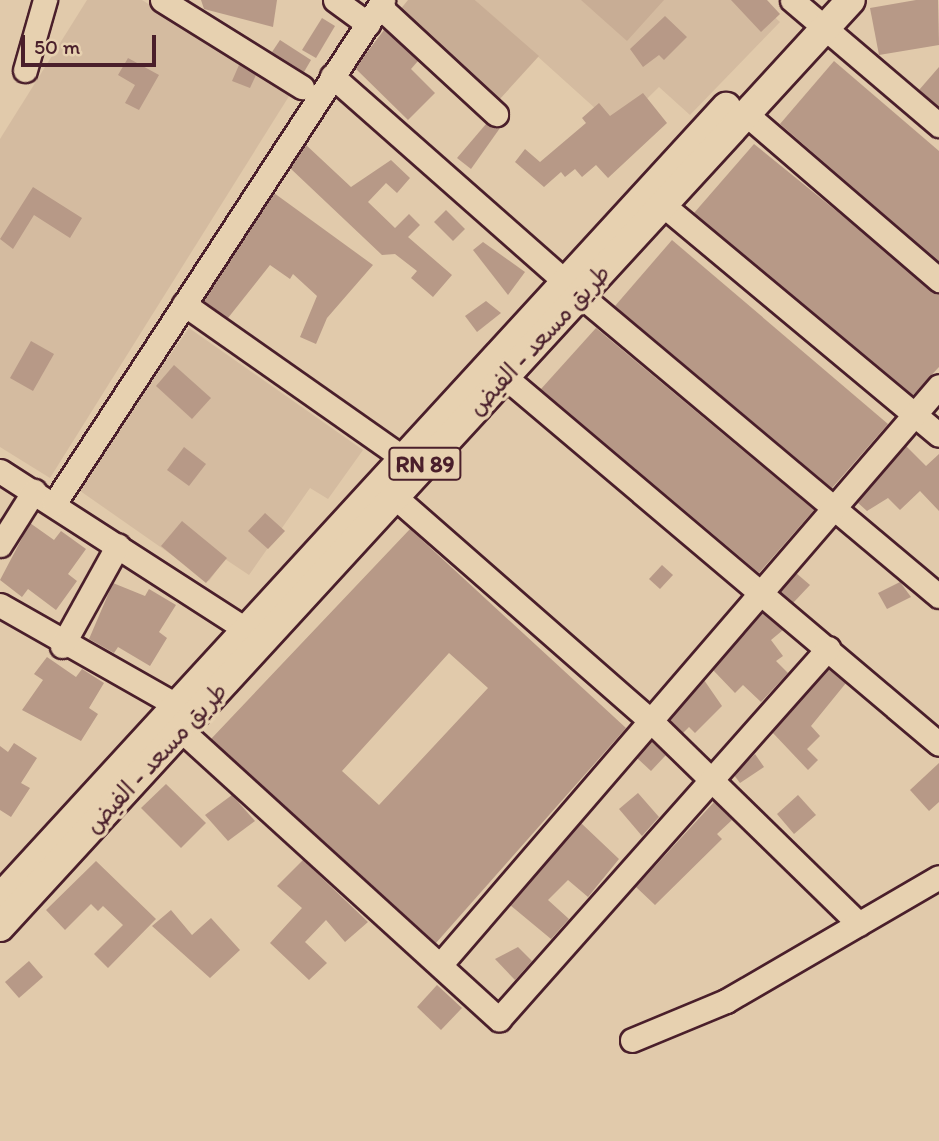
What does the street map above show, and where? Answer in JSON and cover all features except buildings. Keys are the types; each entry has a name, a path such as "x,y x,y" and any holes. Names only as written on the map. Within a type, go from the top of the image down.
{"main road":[{"name":"طريق مسعد - الفيض","path":"0,927 178,717 573,288 813,11 851,0"},
{"name":"طريق مسعد - الفيض","path":"253,634 395,496 411,464 505,377 573,288 663,205 746,114 813,11"},
{"name":"طريق مسعد - الفيض","path":"0,898 178,717"}],"street":[{"path":"24,70 45,0"},
{"path":"162,0 184,6 302,87"},
{"path":"335,0 377,10 496,114"},
{"path":"54,504 377,10"},
{"path":"813,11 939,125"},
{"path":"332,76 573,288 835,505 939,596"},
{"path":"746,114 939,280"},
{"path":"663,205 939,435"},
{"path":"184,304 411,464"},
{"path":"505,377 939,744"},
{"path":"440,965 652,722 759,591 939,386"},
{"path":"0,471 253,634"},
{"path":"0,545 34,492"},
{"path":"395,496 652,722 859,924"},
{"path":"62,646 118,545"},
{"path":"0,605 178,717 499,1019 715,782 828,648"},
{"path":"632,1040 726,1001 939,877"}],"shaded area":[{"path":"87,0 142,0 291,93 50,478 0,447 0,139"},
{"path":"408,0 475,0 539,56 499,100 399,11"},
{"path":"475,0 756,0 780,22 690,115 659,87 617,128"},
{"path":"581,0 664,0 627,41"},
{"path":"189,328 363,450 328,499 310,488 249,575 225,559 209,581 76,488"}]}
